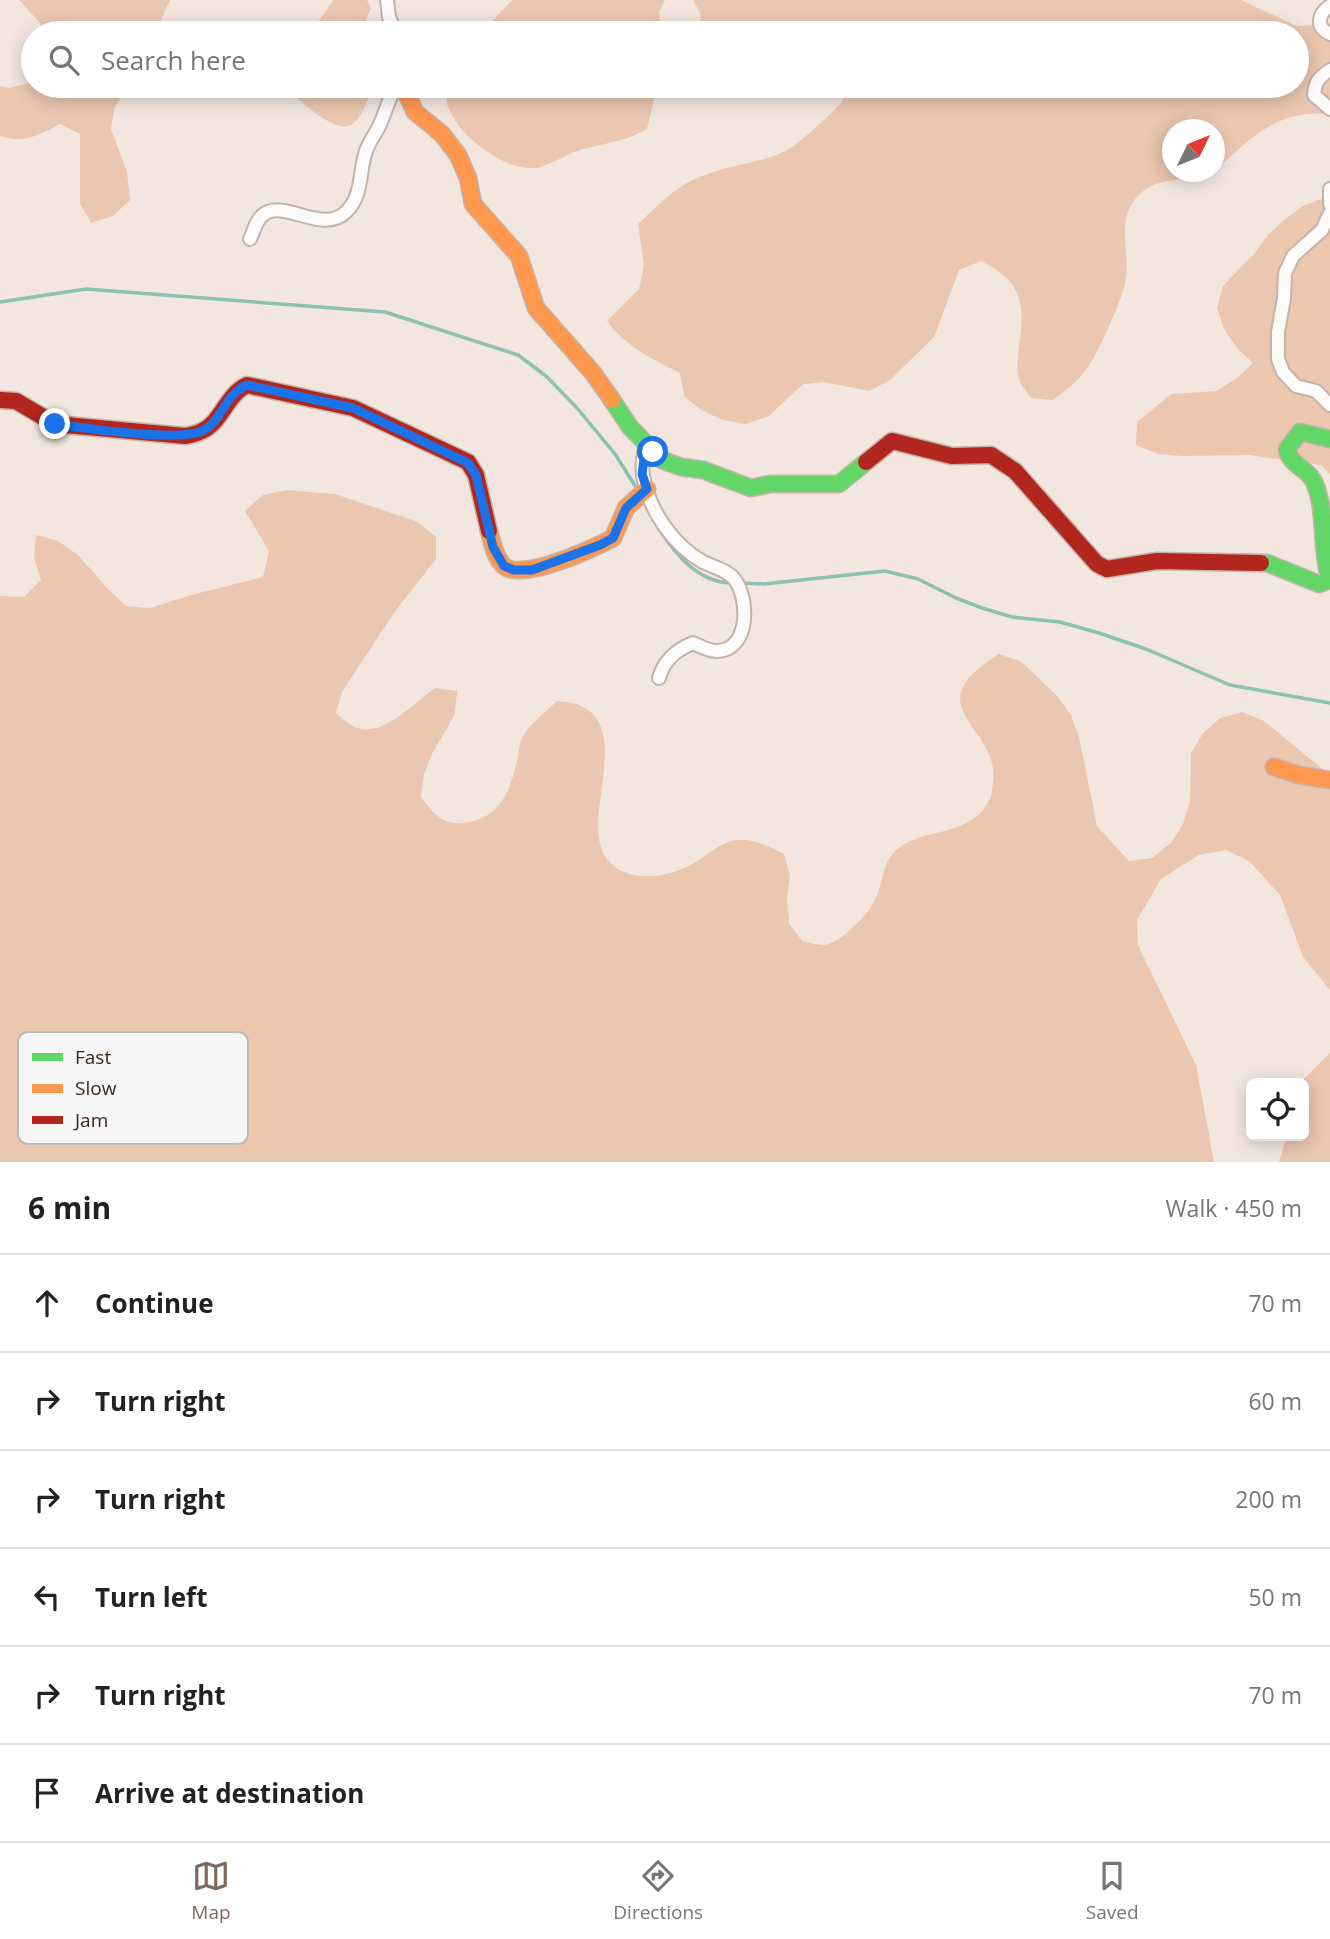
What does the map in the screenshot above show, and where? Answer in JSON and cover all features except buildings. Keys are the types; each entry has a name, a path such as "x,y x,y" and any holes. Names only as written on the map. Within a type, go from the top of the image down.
{"street":[{"path":"387,0 391,21"},
{"path":"1330,6 1319,18 1321,27 1330,34"},
{"path":"1330,70 1319,76 1314,95 1330,109"},
{"path":"250,239 264,213 278,210 315,219 336,219 347,212 357,198 366,150 390,98"},
{"path":"409,98 415,112 442,134 458,155 468,178 473,204 519,256 536,308 593,373 630,427 662,460 681,467 703,470 751,488 770,484 839,484 892,441 904,442 948,456 971,458 991,455 1015,471 1097,564 1107,569 1157,561 1267,563 1319,584 1330,580 1321,546 1317,495 1313,479 1306,471 1292,463 1287,453 1290,440 1300,432 1330,439"},
{"path":"1330,189 1330,204"},
{"path":"1330,213 1322,230 1293,256 1285,273 1278,332 1278,359 1283,372 1296,386 1316,391 1330,405"},
{"path":"0,400 16,401 55,424 185,436 204,431 218,416 229,398 247,385 353,408 468,463 476,475 493,547 504,566 514,570 532,570 613,538 626,508 641,494"},
{"path":"646,444 641,494 679,545 737,584 745,606 738,640 729,649 717,652 693,643 681,648 662,666 659,678"},
{"path":"1274,767 1299,775 1330,780"}],"shaded area":[{"path":"19,0 170,0 160,21 38,21"},
{"path":"334,0 367,0 371,8 366,21 319,21"},
{"path":"512,0 665,0 659,12 660,21 492,21"},
{"path":"693,0 1241,0 1285,21 700,21 701,15"},
{"path":"1330,24 1330,114 1294,116 1280,121 1253,137 1225,161 1225,119 1162,119 1164,182 1142,192 1128,211 1125,232 1126,278 1115,312 1085,371 1053,400 1031,398 1020,381 1018,362 1021,306 1018,295 1006,277 981,261 959,270 934,337 890,380 869,391 824,382 803,384 769,416 745,424 723,420 701,410 684,396 680,373 649,357 615,330 607,321 639,289 644,266 638,224 664,200 693,180 770,157 787,150 804,138 844,98 1309,98 1309,25"},
{"path":"21,85 21,98 121,98 115,106 111,129 127,172 130,200 113,216 91,223 80,204 80,134 60,124 24,139 0,136 0,86 9,88"},
{"path":"298,98 368,98 359,118 351,125 335,124"},
{"path":"654,98 647,129 622,140 575,152 536,168 511,164 484,150 453,118 447,100"},
{"path":"1330,196 1330,474 1321,465 1249,455 1158,454 1136,445 1137,422 1171,394 1216,391 1236,379 1253,363 1237,348 1224,329 1217,308 1223,286 1284,220 1303,206"},
{"path":"287,490 335,494 418,522 436,537 436,559 393,614 342,692 336,713 354,727 376,728 397,718 435,688 457,691 455,714 432,754 424,774 421,797 436,814 447,821 470,822 490,813 498,806 508,789 526,731 557,701 577,704 595,717 603,733 605,754 598,822 600,842 607,859 615,867 635,875 658,875 681,870 728,842 750,840 764,844 784,854 790,876 787,898 789,923 802,941 821,945 830,943 846,933 869,910 877,896 891,856 901,846 969,822 981,812 990,799 993,783 992,763 961,704 962,689 974,673 999,654 1022,662 1057,696 1071,715 1079,737 1097,826 1129,861 1152,858 1171,843 1183,824 1190,801 1191,753 1203,733 1220,718 1242,712 1264,721 1330,775 1330,990 1303,957 1280,895 1249,861 1226,850 1199,855 1161,879 1137,920 1138,945 1196,1065 1214,1162 0,1162 0,596 24,597 41,580 34,558 36,535 58,541 78,555 126,606 150,608 263,577 269,551 245,511 263,495"},
{"path":"1330,1053 1330,1162 1279,1162 1285,1141 1309,1141 1309,1078 1305,1078"}],"waterway":[{"path":"0,302 86,289 385,312 518,355 546,376 577,408 615,454 637,489"},
{"path":"659,529 681,557 698,572 708,578 731,583"},
{"path":"739,583 764,584 885,571 918,579 956,598 1012,617 1060,622 1099,633 1146,649 1230,685 1330,703"}],"traffic: fast":[{"path":"612,400 630,427 662,460 681,467 703,470 751,488 770,484 839,484 866,462"},
{"path":"1261,563 1319,584 1330,580 1318,493 1311,477 1291,459 1287,449 1300,432 1330,439"}],"traffic: slow":[{"path":"409,98 415,112 442,134 458,155 468,178 473,204 519,256 536,308 593,373 612,400"},
{"path":"489,531 496,554 504,566 513,570 541,567 613,538 626,508 647,489"},
{"path":"1274,767 1299,775 1330,780"}],"traffic: jam":[{"path":"0,400 16,401 55,424 185,436 209,427 234,395 247,385 353,408 468,462 476,475 489,531"},
{"path":"866,462 892,441 952,456 991,455 1015,471 1097,564 1107,569 1157,561 1261,563"}],"route":[{"path":"55,424 185,436 204,431 218,416 229,398 247,385 353,408 423,439 468,463 476,475 493,547 504,566 514,570 532,570 613,538 626,508 647,489 642,474 646,444 653,452"}]}
